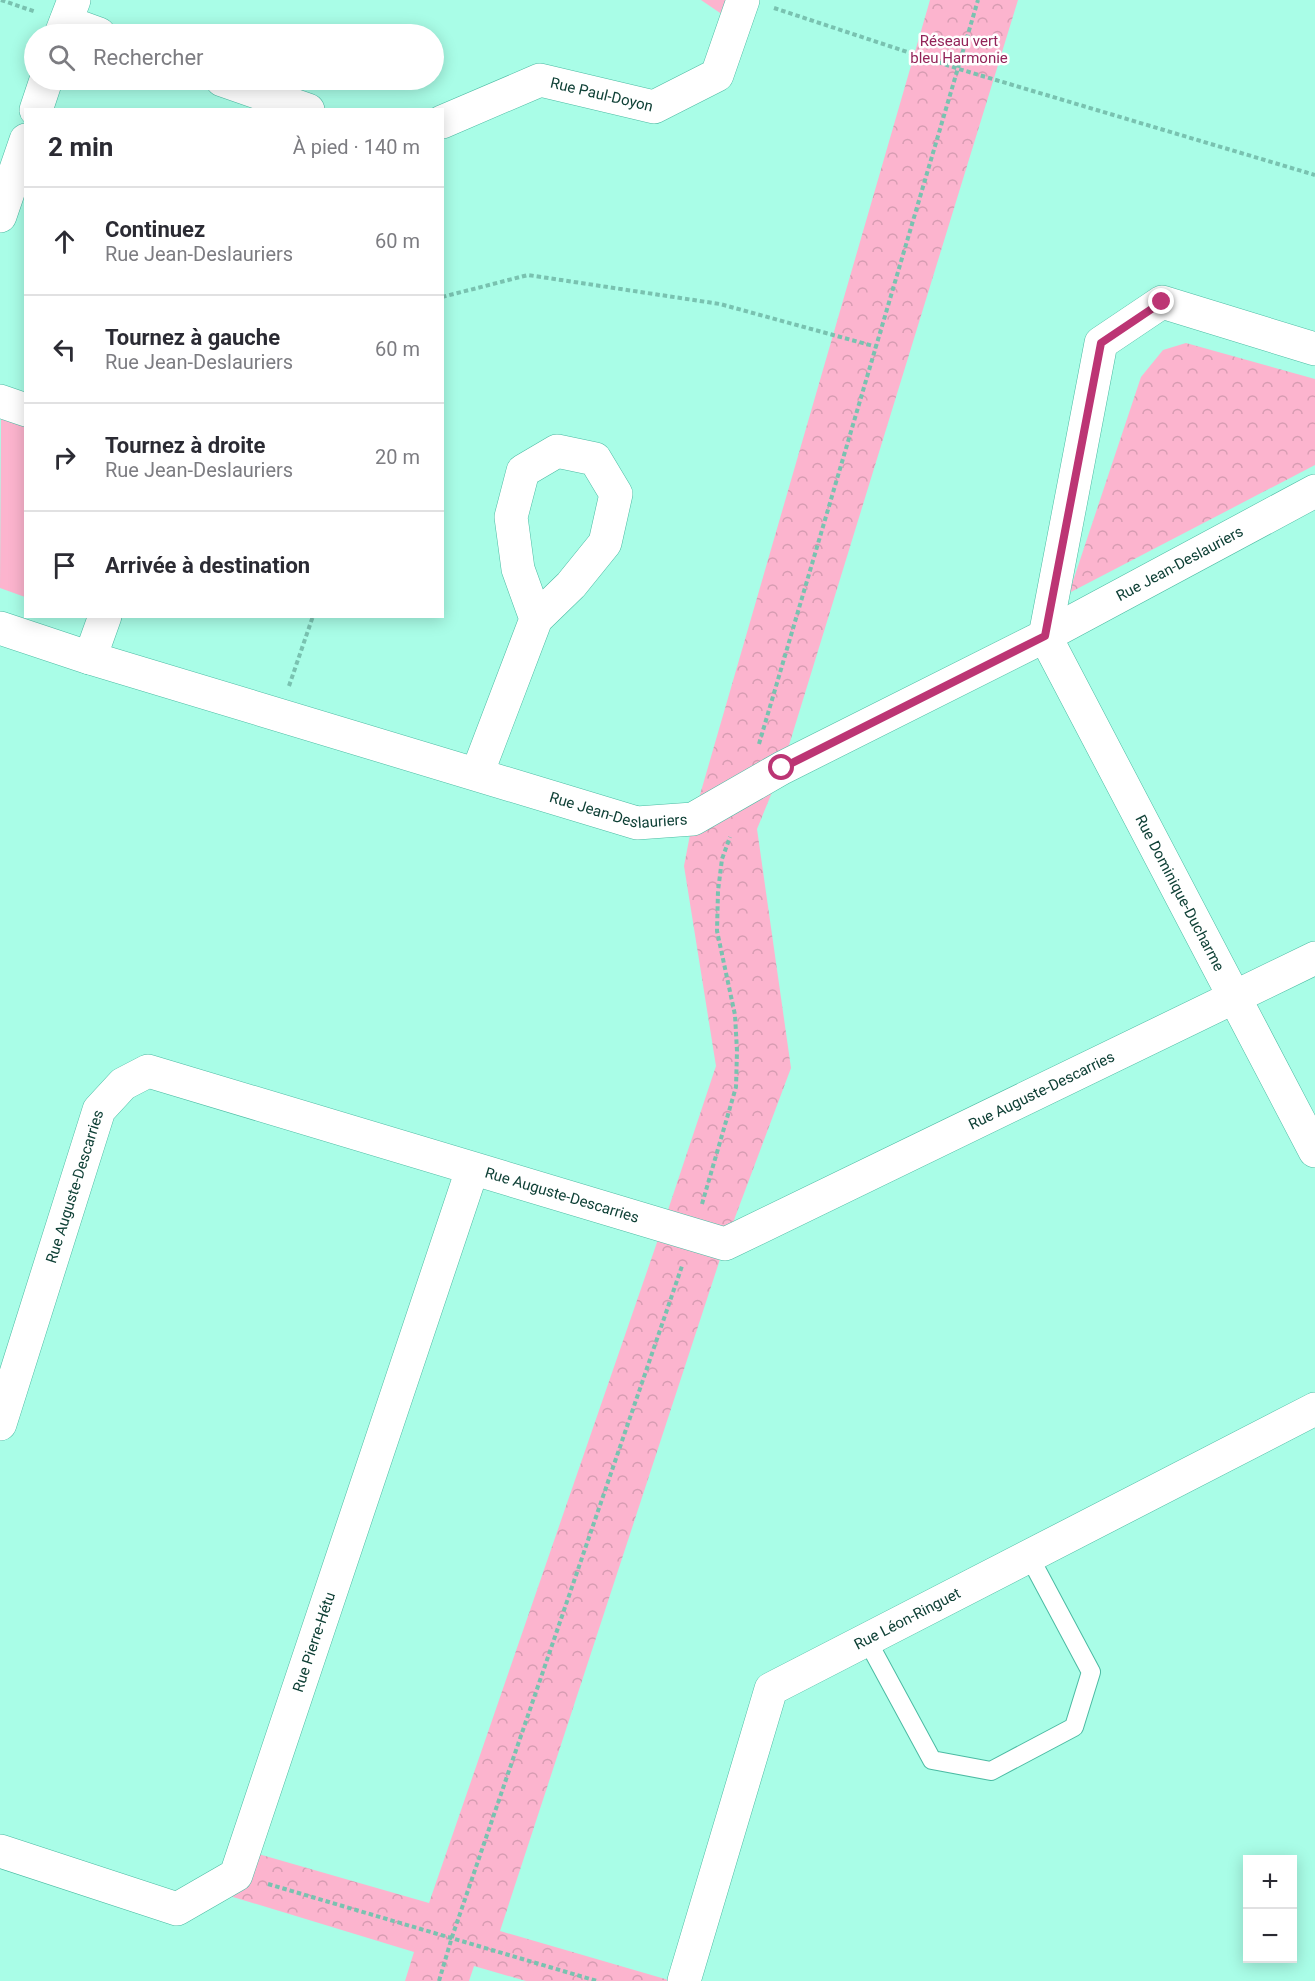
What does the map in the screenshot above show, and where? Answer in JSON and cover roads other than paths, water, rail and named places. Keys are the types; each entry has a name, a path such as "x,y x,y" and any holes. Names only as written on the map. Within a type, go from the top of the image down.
{"street":[{"name":"Rue Paul-Doyon","path":"444,121 540,80 654,107 717,75 758,4"},
{"path":"37,108 43,90"},
{"path":"251,90 302,108"},
{"path":"2,200 24,145"},
{"path":"1045,636 1101,343 1162,302 1315,349"},
{"path":"0,401 24,409"},
{"path":"477,774 536,619 571,585 605,543 616,494 595,459 557,451 524,471 511,517 519,569 536,619"},
{"name":"Rue Jean-Deslauriers","path":"0,628 90,658 637,823 693,819 792,763 1045,636 1315,491"},
{"path":"90,658 104,618"},
{"name":"Rue Dominique-Ducharme","path":"1045,636 1315,1151"},
{"name":"Rue Auguste-Descarries","path":"0,1424 99,1110 123,1084 148,1071 725,1244 1315,958"},
{"name":"Rue Pierre-Hétu","path":"0,1851 177,1909 236,1875 472,1170"},
{"name":"Rue Léon-Ringuet","path":"684,1981 771,1689 1315,1409"}],"lane":[{"path":"867,1640 932,1760 991,1771 1074,1727 1091,1672 1029,1556"}],"park label":[{"name":"Réseau vert bleu Harmonie","path":"959,50"}]}
